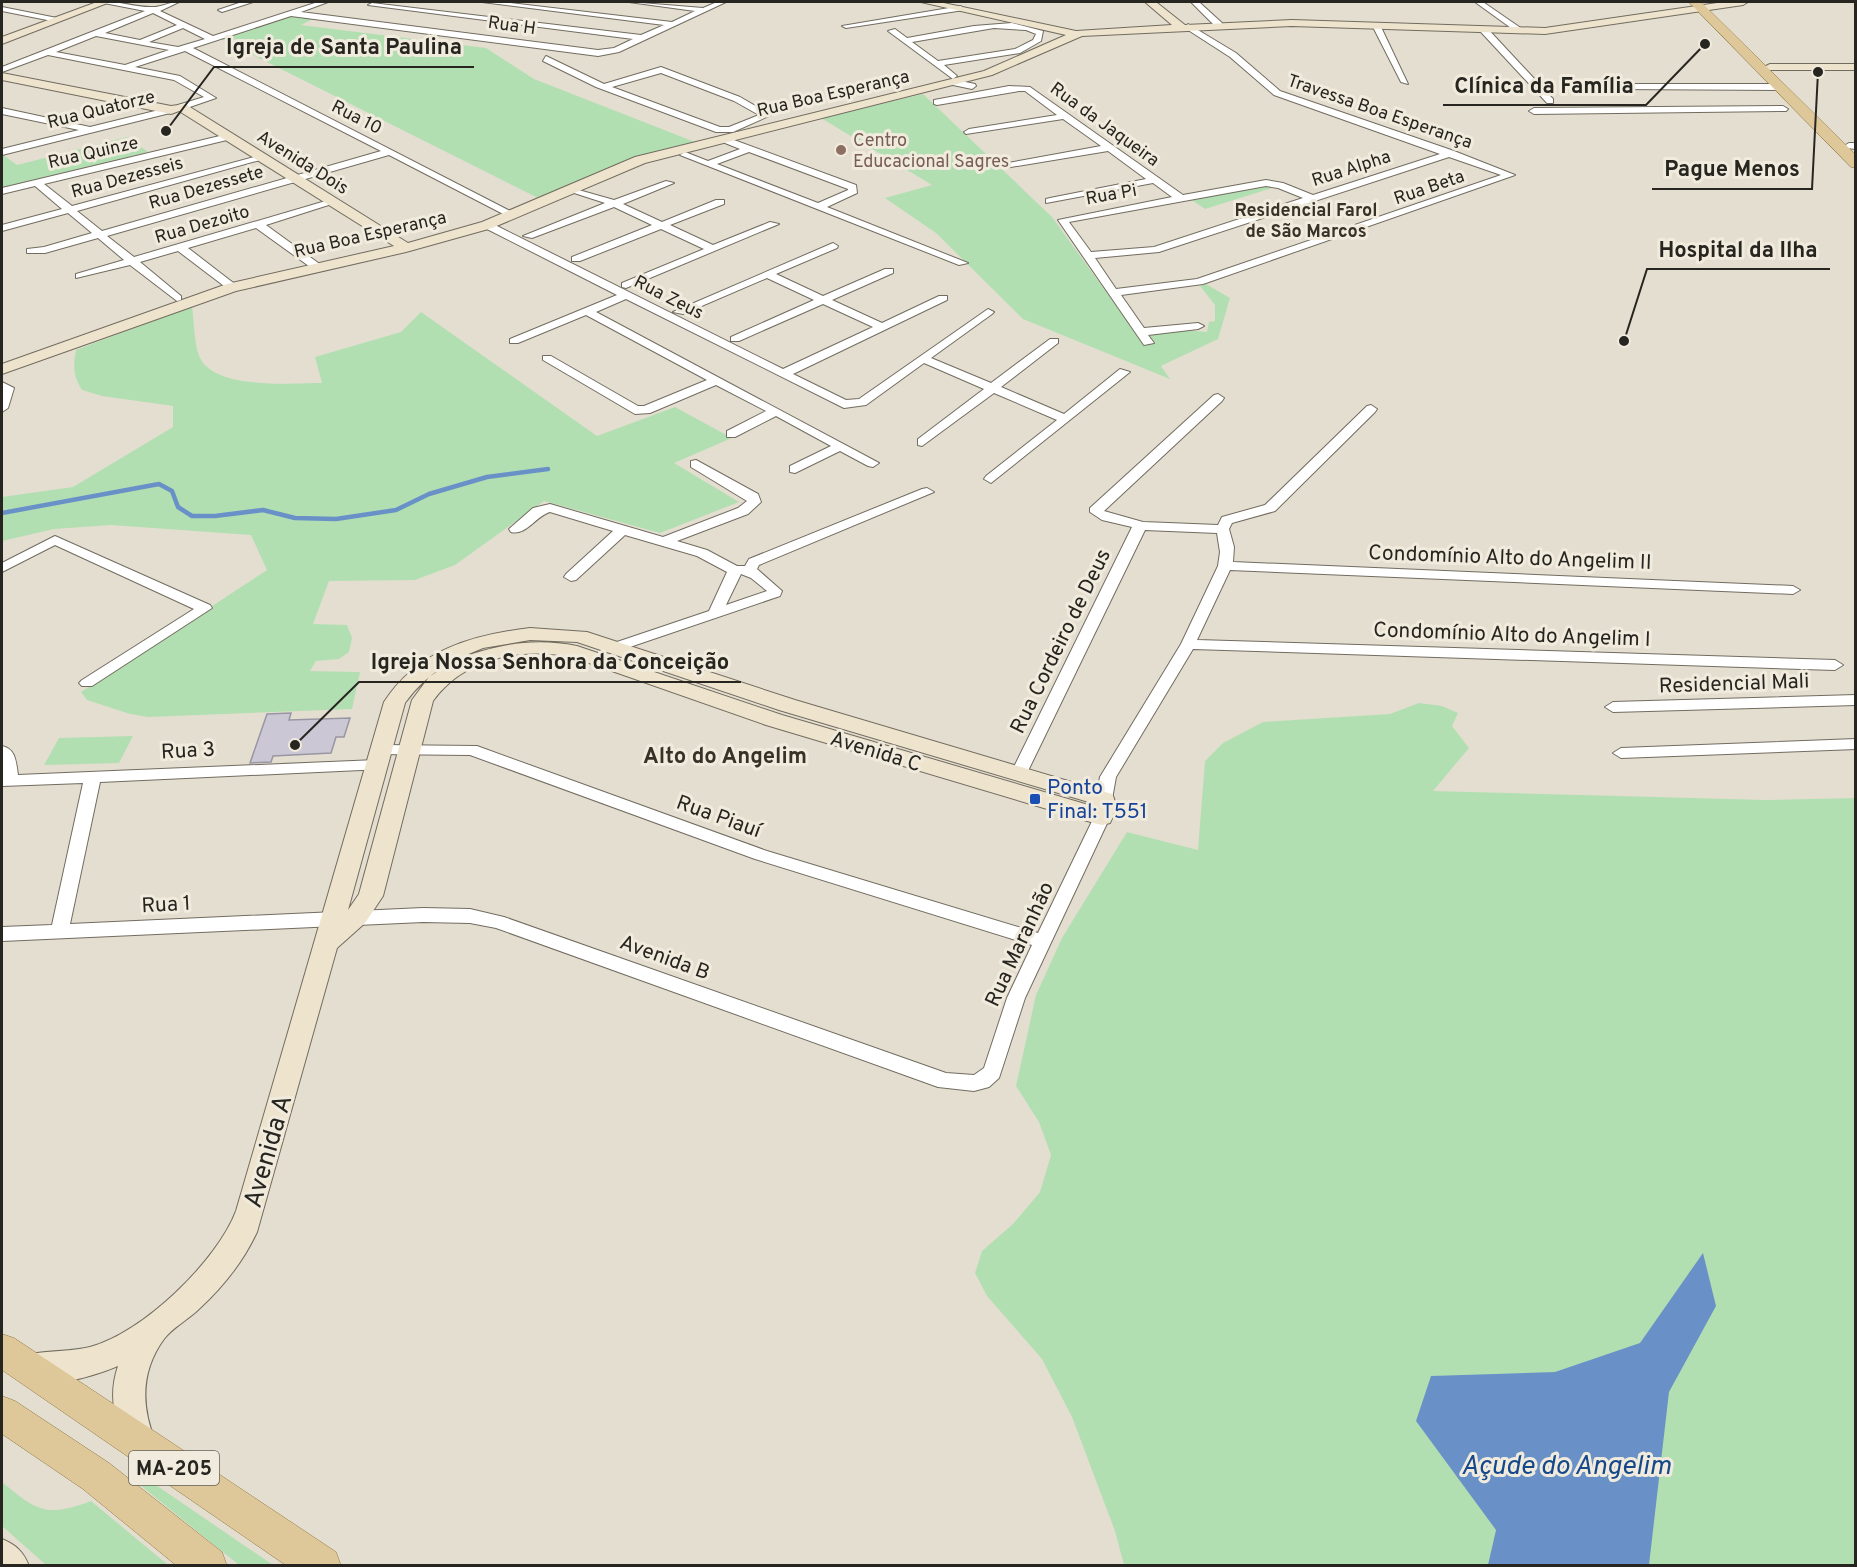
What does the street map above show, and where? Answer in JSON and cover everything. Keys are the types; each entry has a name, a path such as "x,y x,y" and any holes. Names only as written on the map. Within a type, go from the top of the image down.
{"main road":[{"path":"1701,3 1853,148"},
{"path":"1701,3 1779,87 1856,164"},
{"name":"MA-205","path":"15,1359 321,1566"},
{"name":"MA-205","path":"2,1413 96,1476 208,1566"}],"street":[{"path":"4,39 104,2 153,10 212,39"},
{"path":"2,70 175,2"},
{"path":"222,10 249,2"},
{"path":"46,52 124,68 324,2"},
{"path":"363,9 383,2"},
{"path":"486,2 674,24"},
{"path":"488,39 550,2"},
{"path":"633,2 705,10"},
{"name":"Rua H","path":"291,13 585,52 608,52 722,2"},
{"path":"927,2 947,6 962,5 1071,33"},
{"name":"Travessa Boa Esperança","path":"1150,2 1184,26 1233,55 1276,93 1510,175"},
{"path":"1195,2 1218,25"},
{"path":"1479,2 1521,31"},
{"name":"Rua Boa Esperança","path":"2,369 232,287 406,248 487,225 640,160 731,134 1002,67 1071,33 1218,25 1376,25 1521,31 1567,29 1701,3 1743,2"},
{"path":"372,5 642,38"},
{"path":"846,26 962,5"},
{"path":"2,9 57,20"},
{"path":"334,18 353,12"},
{"path":"141,42 183,25"},
{"path":"905,41 1002,25 1029,28 1040,33 1037,41 1017,51 937,64"},
{"path":"1376,25 1405,82"},
{"path":"1483,29 1550,101"},
{"path":"892,32 954,79 972,86"},
{"name":"Rua 10","path":"94,33 183,49 513,215"},
{"path":"1053,33 1071,33"},
{"name":"Rua Boa Esperança","path":"546,59 557,68 604,87 731,134 765,116 737,99 661,70 604,87"},
{"path":"1770,67 1856,67"},
{"name":"Rua Quatorze","path":"2,152 176,109 209,100 212,97 177,78 124,68"},
{"name":"Avenida Dois","path":"2,76 176,109 228,137 406,248"},
{"name":"Rua da Jaqueira","path":"937,102 997,92 1012,87 1033,92 1180,198"},
{"path":"1621,87 1779,87"},
{"path":"1534,111 1783,109"},
{"path":"2,111 91,130"},
{"path":"969,132 1066,116"},
{"path":"731,134 748,149 853,187 853,191 818,207"},
{"name":"Rua Quinze","path":"2,191 228,137"},
{"path":"1008,166 1108,148"},
{"path":"708,164 748,149"},
{"name":"Rua Dezessete","path":"31,251 390,152"},
{"name":"Rua Alpha","path":"1087,256 1155,250 1451,153"},
{"path":"685,155 963,263"},
{"name":"Rua Dezesseis","path":"2,228 262,158"},
{"name":"Rua Beta","path":"1114,293 1208,280 1510,175"},
{"path":"1050,201 1154,180"},
{"path":"36,183 177,298"},
{"path":"528,236 609,201 669,183"},
{"name":"Rua Pi","path":"1148,344 1063,220 1270,183 1311,198"},
{"path":"578,187 713,249"},
{"name":"Rua Dezoito","path":"80,276 333,202"},
{"path":"576,259 720,202"},
{"path":"258,224 317,267"},
{"path":"514,341 586,311 713,249 774,224"},
{"name":"Rua Zeus","path":"487,225 626,290 835,401 854,404 862,402 924,359"},
{"path":"679,312 833,246"},
{"path":"180,247 232,287"},
{"path":"735,339 889,271"},
{"path":"766,274 882,327"},
{"path":"782,374 943,298"},
{"path":"586,311 873,463"},
{"path":"924,359 988,312"},
{"path":"1140,332 1198,326"},
{"path":"922,442 1054,341"},
{"path":"547,358 634,410 646,410 716,380"},
{"path":"924,359 1066,419"},
{"path":"991,479 1124,372"},
{"path":"2,386 8,388 2,408"},
{"path":"1218,398 1097,507 1097,512 1105,518 1132,520 1140,526 1222,529"},
{"path":"1222,529 1227,520 1270,508 1371,409"},
{"path":"731,434 775,412"},
{"path":"795,469 840,446"},
{"path":"662,542 743,511 754,502 753,497 696,464"},
{"path":"716,611 742,571 754,562 927,492"},
{"path":"516,529 537,511 550,508 702,553 742,571 773,588 775,593 716,611 616,647"},
{"name":"Rua Cordeiro de Deus","path":"1018,775 1140,526"},
{"path":"1103,808 1108,777 1188,644 1225,566 1226,537 1222,529"},
{"path":"571,577 622,530"},
{"path":"2,568 55,540 205,608 87,683"},
{"name":"Condomínio Alto do Angelim II","path":"1225,566 1793,590"},
{"name":"Avenida C","path":"535,632 580,636 616,647 780,712 1018,775 1103,808"},
{"name":"Avenida A","path":"142,1447 129,1416 128,1380 142,1347 156,1328 223,1263 241,1235 254,1200 379,757 400,692 428,667 471,646 535,632"},
{"name":"Condomínio Alto do Angelim I","path":"1188,644 1835,665"},
{"name":"Avenida C","path":"409,749 423,700 436,682 460,665 496,652 540,646 577,652 1103,808"},
{"name":"Residencial Mali","path":"1613,707 1856,700"},
{"path":"1621,753 1856,744"},
{"path":"330,931 356,917 371,896 409,749"},
{"name":"Rua Piauí","path":"379,757 409,749 471,750 761,855 1042,941"},
{"path":"2,751 6,754 6,781"},
{"name":"Rua 3","path":"6,781 379,757"},
{"path":"60,931 93,777"},
{"name":"Rua Maranhão","path":"974,1083 982,1081 992,1072 1016,998 1095,836 1103,808"},
{"name":"Avenida B","path":"356,917 456,915 491,920 945,1081 974,1083"},
{"name":"Rua 1","path":"2,934 60,931 330,931"},
{"name":"Avenida A","path":"15,1359 95,1360 134,1343 156,1328"},
{"path":"2,1556 12,1566"}],"green space":[{"path":"292,16 315,18 301,25 486,48 534,79 695,142 624,161 540,199 221,39"},
{"path":"923,94 1052,217 1138,336 1184,330 1207,332 1209,322 1215,321 1215,305 1200,286 1206,284 1230,298 1218,339 1161,366 1170,379 1023,319 936,233 885,198 932,185 821,118"},
{"path":"127,137 148,152 2,189 2,154 17,165"},
{"path":"1269,184 1278,186 1205,209 1190,199"},
{"path":"192,306 198,353 205,365 218,374 234,379 272,384 322,383 315,357 401,332 421,312 597,436 675,407 732,438 674,463 739,502 660,533 544,501 455,565 415,580 329,581 313,624 347,625 352,638 349,652 339,659 316,661 310,671 360,672 352,709 148,717 130,714 87,700 81,692 267,570 251,535 111,525 54,529 2,541 2,497 73,487 173,427 173,406 102,396 82,390 74,370 76,350"},
{"path":"1419,703 1442,706 1458,713 1452,726 1469,748 1433,791 1767,800 1855,798 1855,1565 1124,1565 1115,1531 1072,1417 1042,1359 987,1296 975,1273 982,1251 1013,1224 1040,1192 1051,1155 1039,1122 1016,1086 1036,995 1062,938 1127,832 1198,850 1205,761 1223,743 1263,722 1390,714"},
{"path":"133,736 119,763 44,765 59,738"},
{"path":"147,1479 273,1565 239,1565 135,1481"},
{"path":"2,1482 24,1500 43,1509 63,1509 91,1501 168,1565 46,1565 2,1526"}],"water":[{"name":"Açude do Angelim","path":"1703,1253 1716,1306 1669,1392 1649,1565 1488,1565 1496,1530 1416,1421 1431,1376 1555,1372 1640,1343"}],"building":[{"path":"291,713 289,720 350,718 344,737 336,737 331,753 273,756 271,762 250,763 267,714"}],"waterway":[{"path":"2,513 159,484 172,491 178,507 192,516 215,516 263,510 295,518 336,519 396,510 429,494 487,477 548,469"}],"place":[{"name":"Clínica da Família","path":"1705,44"},
{"name":"Pague Menos","path":"1818,72"},
{"name":"Igreja de Santa Paulina","path":"166,131"},
{"name":"Centro Educacional Sagres","path":"841,150"},
{"name":"Hospital da Ilha","path":"1624,341"},
{"name":"Igreja Nossa Senhora da Conceição","path":"295,745"},
{"name":"Ponto Final: T551","path":"1035,799"}],"district":[{"name":"Residencial Farol de São Marcos","path":"1306,220"},
{"name":"Alto do Angelim","path":"725,755"}]}
